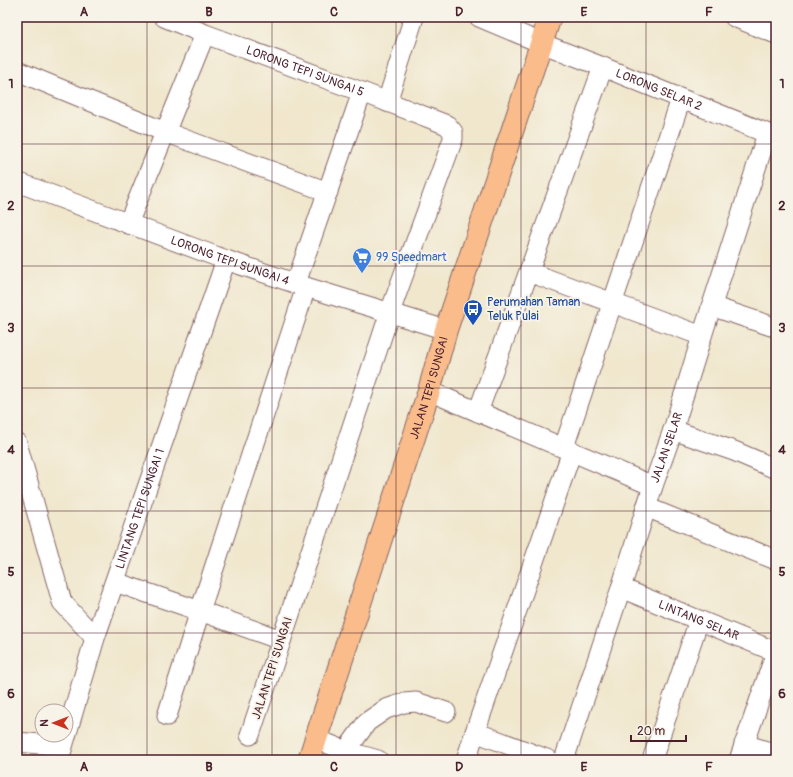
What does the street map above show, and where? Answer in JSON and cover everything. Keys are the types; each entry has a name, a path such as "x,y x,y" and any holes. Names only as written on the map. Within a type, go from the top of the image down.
{"main road":[{"name":"JALAN TEPI SUNGAI","path":"309,760 429,391 446,330 550,17"}],"street":[{"name":"LORONG TEPI SUNGAI 5","path":"164,17 205,34 447,125"},
{"path":"387,102 414,17"},
{"name":"LORONG SELAR 2","path":"480,17 772,136"},
{"path":"734,17 776,34"},
{"path":"128,224 205,34"},
{"path":"478,412 603,67"},
{"path":"17,70 165,132 328,192"},
{"path":"167,716 301,285 328,192 362,92"},
{"path":"466,760 568,449 612,303 681,99"},
{"name":"JALAN TEPI SUNGAI","path":"250,735 390,312 453,139 453,132 447,125"},
{"name":"JALAN SELAR","path":"564,760 622,588 646,507 673,430 711,306 772,136"},
{"name":"LORONG TEPI SUNGAI 4","path":"17,182 226,260 446,330"},
{"name":"LINTANG TEPI SUNGAI 1","path":"61,753 95,638 226,260"},
{"path":"529,272 702,336"},
{"path":"711,306 771,326 776,326"},
{"path":"429,391 653,486"},
{"path":"673,430 734,451 776,469"},
{"path":"17,443 62,602 95,638"},
{"path":"646,507 776,560"},
{"path":"115,582 281,640"},
{"name":"LINTANG SELAR","path":"622,588 776,652"},
{"path":"652,760 699,620"},
{"path":"776,652 742,752 776,754"},
{"path":"346,751 367,722 386,709 404,703 416,702 446,712"},
{"path":"475,732 549,760"},
{"path":"316,739 346,751 378,760"},
{"path":"17,742 61,753"}],"place":[{"name":"99 Speedmart","path":"362,274"},
{"name":"Perumahan Taman Teluk Pulai","path":"473,326"}]}
